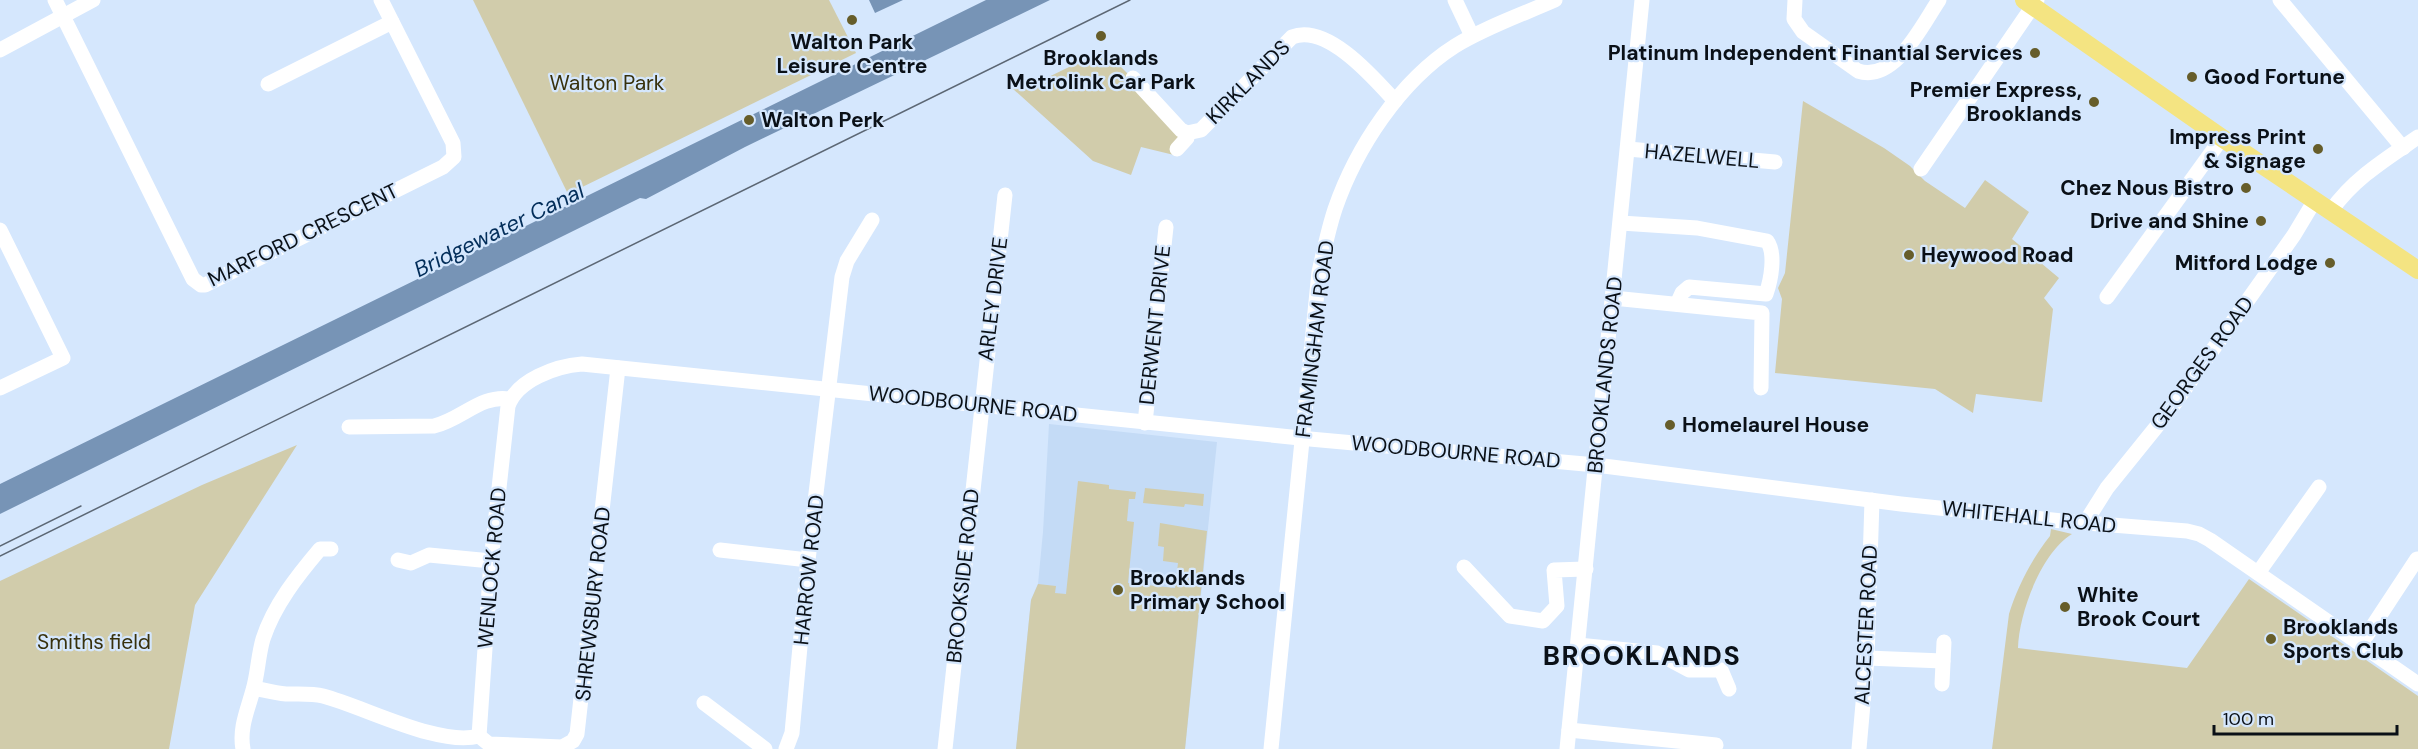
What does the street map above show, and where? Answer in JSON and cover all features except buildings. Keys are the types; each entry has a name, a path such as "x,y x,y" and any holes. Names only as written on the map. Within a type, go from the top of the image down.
{"main road":[{"path":"2031,2 2222,138 2418,270"}],"street":[{"path":"55,0 62,16"},
{"path":"0,50 93,0"},
{"name":"MARFORD CRESCENT","path":"62,16 193,279 205,285 443,167 454,157 453,143 381,0"},
{"path":"1455,0 1472,36"},
{"name":"FRAMINGHAM ROAD","path":"1271,749 1319,272 1335,208 1356,163 1395,101 1425,68 1472,36 1555,0"},
{"name":"BROOKLANDS ROAD","path":"1567,749 1642,0"},
{"path":"1795,0 1794,19 1803,32 1858,71 1866,73 1884,70 1896,61 1939,0"},
{"path":"2280,0 2403,148"},
{"path":"1921,169 2031,2"},
{"path":"268,84 392,22"},
{"name":"KIRKLANDS","path":"1133,78 1175,124 1187,133 1201,130 1296,35 1312,36 1348,54 1363,66 1395,101"},
{"name":"KIRKLANDS","path":"1177,149 1187,138 1187,133"},
{"path":"2331,211 2346,190 2418,137"},
{"path":"2107,297 2222,138"},
{"name":"HAZELWELL","path":"1628,149 1775,162"},
{"name":"ARLEY DRIVE","path":"981,404 1005,195"},
{"name":"GEORGES ROAD","path":"2085,523 2107,488 2170,410 2285,248 2315,201"},
{"name":"HARROW ROAD","path":"786,749 792,733 808,560 844,269 848,257 872,220"},
{"path":"1620,223 1697,228 1767,241 1772,248 1766,294 1689,287 1682,293 1677,304"},
{"name":"DERWENT DRIVE","path":"1145,423 1166,227"},
{"path":"0,230 63,358 0,388"},
{"path":"1613,298 1762,313 1761,388"},
{"name":"WOODBOURNE ROAD","path":"349,427 366,421 434,426 443,424 483,402 498,398 510,399 519,388 564,367 582,364 981,404 1145,423 1596,465"},
{"name":"SHREWSBURY ROAD","path":"254,688 282,694 320,695 418,730 469,739 480,736 489,744 562,747 573,741 578,734 618,368"},
{"name":"WENLOCK ROAD","path":"480,736 478,728 491,561 510,399"},
{"name":"BROOKSIDE ROAD","path":"945,749 981,404"},
{"name":"WHITEHALL ROAD","path":"1596,465 1872,500 2199,534 2418,684"},
{"path":"2258,573 2319,487"},
{"name":"ALCESTER ROAD","path":"1859,749 1867,658 1872,500"},
{"path":"243,749 242,732 254,688 259,655 271,621 291,586 323,545"},
{"path":"720,550 808,560"},
{"path":"407,567 429,555 491,561"},
{"path":"2361,644 2417,559"},
{"path":"1464,567 1510,616 1543,621 1557,606 1554,570 1586,569"},
{"path":"1942,684 1944,642"},
{"path":"1578,645 1657,653 1689,670 1721,670 1729,689"},
{"path":"1867,658 1943,662"},
{"path":"704,703 765,749"},
{"path":"1569,730 1716,745"}],"shaded area":[{"path":"869,0 903,0 875,13"},
{"path":"986,0 1050,0 745,147 646,199 640,198 0,514 0,484"},
{"name":"Brooklands Primary School","path":"1049,424 1217,442 1185,749 1016,749 1031,600 1038,584"}],"green space":[{"name":"Walton Park","path":"473,0 829,0 856,53 568,194"},
{"path":"1104,50 1179,132 1174,155 1141,147 1131,175 1093,161 1012,88 1018,84 1030,86"},
{"name":"Heywood Road","path":"1803,101 1884,148 1910,166 1925,181 1965,208 1985,180 2029,212 2012,239 2059,278 2044,298 2053,309 2042,402 1976,394 1973,413 1935,389 1775,373 1782,299 1778,288 1785,273"},
{"name":"Smiths field","path":"297,445 195,605 169,749 0,749 0,581 202,485"},
{"name":"Brooklands Primary School","path":"1078,481 1109,485 1109,489 1136,492 1135,499 1129,499 1127,521 1134,522 1128,583 1175,588 1178,563 1163,561 1164,547 1158,546 1160,523 1207,531 1185,749 1016,749 1031,600 1038,584 1056,586 1055,593 1066,594"},
{"path":"1145,488 1204,494 1203,506 1185,504 1184,507 1143,503"},
{"name":"Brooklands Sports Club","path":"2051,529 2072,534 2051,555 2034,585 2027,602 2018,648 2187,668 2249,579 2418,696 2418,749 1992,749 2009,614 2021,583 2050,536"}],"tram line":[{"path":"0,556 1130,0"},
{"path":"0,546 81,506"}],"place":[{"name":"Walton Park Leisure Centre","path":"852,20"},
{"name":"Brooklands Metrolink Car Park","path":"1101,36"},
{"name":"Platinum Independent Finantial Services","path":"2035,53"},
{"name":"Good Fortune","path":"2192,77"},
{"name":"Premier Express, Brooklands","path":"2094,102"},
{"name":"Walton Perk","path":"749,120"},
{"name":"Impress Print & Signage","path":"2318,149"},
{"name":"Chez Nous Bistro","path":"2246,188"},
{"name":"Drive and Shine","path":"2261,221"},
{"name":"Heywood Road","path":"1909,255"},
{"name":"Mitford Lodge","path":"2330,263"},
{"name":"Homelaurel House","path":"1670,425"},
{"name":"Brooklands Primary School","path":"1118,590"},
{"name":"White Brook Court","path":"2065,607"},
{"name":"Brooklands Sports Club","path":"2271,639"}],"district":[{"name":"BROOKLANDS","path":"1642,655"}],"water label":[{"name":"Bridgewater Canal","path":"499,230"}]}
